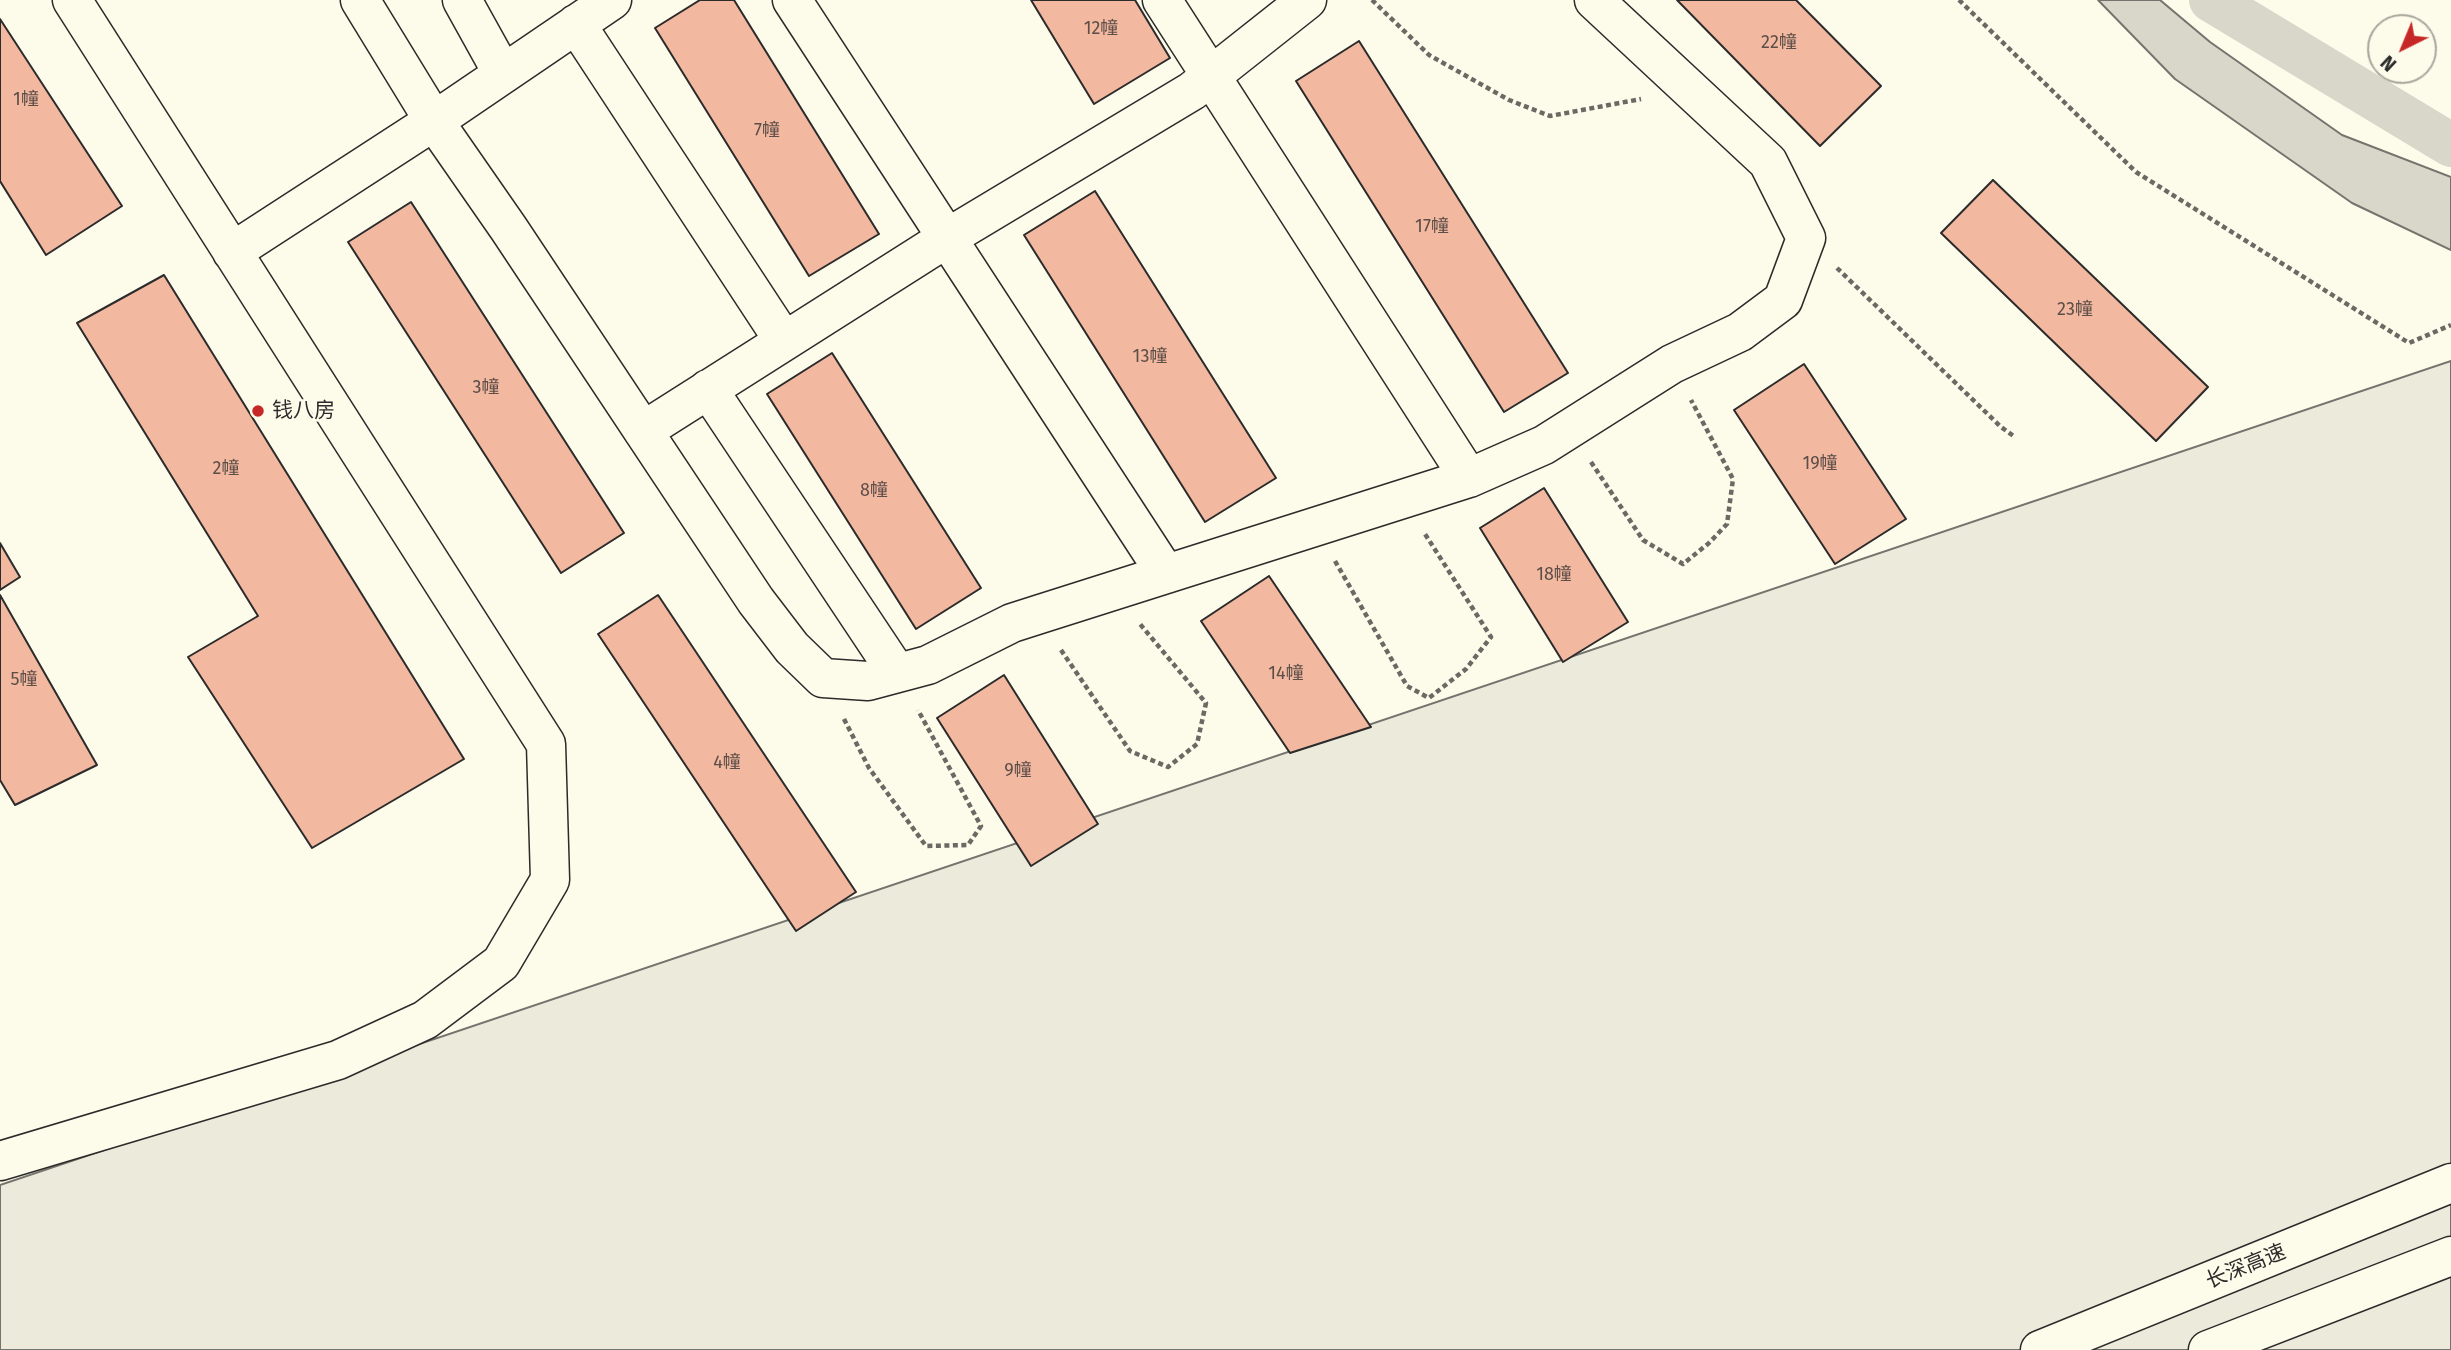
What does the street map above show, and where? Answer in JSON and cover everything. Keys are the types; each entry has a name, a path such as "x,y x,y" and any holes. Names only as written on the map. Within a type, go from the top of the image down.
{"main road":[{"path":"0,1161 338,1060 425,1020 501,963 550,880 546,744 72,0"},
{"path":"360,0 433,121 509,229 756,601 792,648 823,678 868,681 928,665 1012,623 1469,478 1544,445 1672,364 1740,332 1783,300 1806,239 1768,162 1594,0"},
{"path":"462,0 503,74"},
{"path":"232,252 612,0"},
{"path":"792,0 1166,574"},
{"path":"1162,0 1469,478"},
{"path":"643,430 947,238 1192,91 1307,0"},
{"path":"576,24 785,341"},
{"path":"708,389 897,673"},
{"name":"长深高速","path":"2040,1350 2451,1183"},
{"path":"2208,1350 2451,1256"}],"path":[{"path":"1373,0 1429,55 1509,100 1550,116 1689,88"},
{"path":"1959,0 2136,172 2409,343 2451,325"},
{"path":"1806,239 2014,437"},
{"path":"1570,429 1643,540 1683,564 1727,524 1733,479 1672,364"},
{"path":"1315,527 1407,686 1429,698 1466,669 1491,637 1402,499"},
{"path":"1037,615 1129,751 1168,767 1197,744 1206,703 1112,591"},
{"path":"823,678 869,768 926,846 968,845 981,826 897,673"}],"shaded area":[{"path":"2098,0 2160,0 2210,42 2342,135 2451,177 2451,250 2352,203 2175,79"},
{"path":"2451,361 2451,1350 0,1350 0,1185"}],"building":[{"path":"700,0 734,0 879,234 809,276 655,28"},
{"path":"1031,0 1135,0 1170,58 1094,104"},
{"path":"1677,0 1796,0 1881,86 1820,146"},
{"path":"0,19 122,206 46,255 0,181"},
{"path":"1359,41 1568,373 1504,412 1296,81"},
{"path":"1993,180 2208,387 2156,441 1941,233"},
{"path":"1095,191 1276,478 1205,522 1024,235"},
{"path":"411,202 624,533 561,573 348,242"},
{"path":"164,275 464,759 312,848 188,657 258,616 77,323"},
{"path":"832,353 981,588 916,629 767,394"},
{"path":"1804,364 1906,519 1835,564 1734,410"},
{"path":"1544,488 1628,622 1563,662 1480,528"},
{"path":"0,543 20,577 0,590"},
{"path":"1269,576 1371,727 1290,753 1201,621"},
{"path":"0,595 97,765 15,805 0,780"},
{"path":"658,595 856,892 796,931 598,634"},
{"path":"1004,675 1098,824 1031,866 937,718"}],"waterway":[{"path":"2211,0 2451,145"}],"place":[{"name":"钱八房","path":"258,411"}]}
